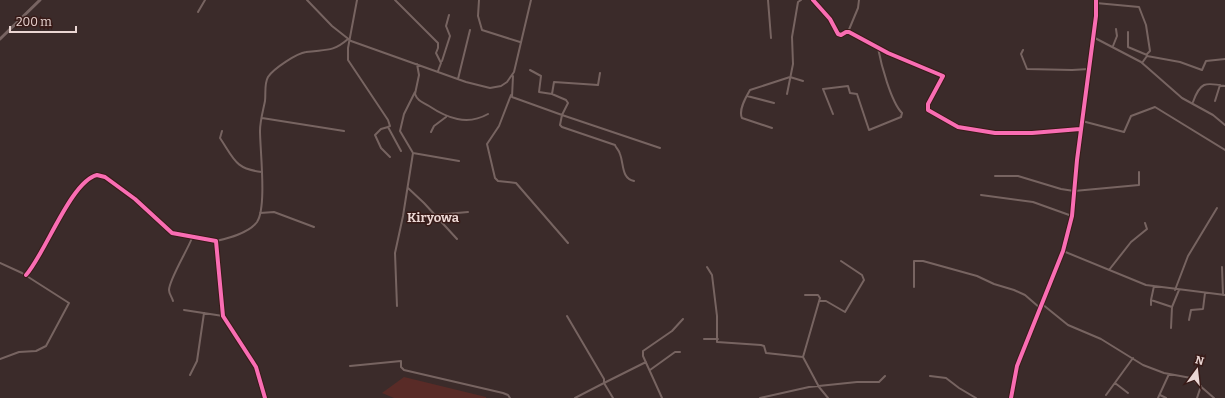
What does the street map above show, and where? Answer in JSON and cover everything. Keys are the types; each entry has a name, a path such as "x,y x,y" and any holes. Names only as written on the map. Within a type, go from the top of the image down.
{"main road":[{"path":"0,40 40,0"}],"street":[{"path":"198,12 206,0"},
{"path":"306,0 349,40 458,79 481,87 497,88 507,82 513,74"},
{"path":"357,0 347,56 350,66 388,120 390,126 388,127 401,151"},
{"path":"396,0 438,43 436,53 441,63"},
{"path":"479,0 478,16 482,30 520,42"},
{"path":"531,0 513,74 511,95 499,126 487,142 488,153 495,179 516,183 568,243"},
{"path":"768,0 771,38"},
{"path":"787,94 793,64 792,37 798,2 801,0"},
{"path":"812,0 830,19 838,34 841,35 848,32 858,8 859,0"},
{"path":"1011,398 1017,366 1063,251 1072,216 1096,1 1139,7 1149,37 1150,52 1142,62"},
{"path":"438,71 450,36 446,26 450,15"},
{"path":"1113,46 1117,36 1116,29"},
{"path":"458,79 463,62 465,44 470,30"},
{"path":"848,32 878,48 943,76 928,104 928,110 958,127 1013,134 1080,129"},
{"path":"1128,32 1128,47 1147,55 1180,62 1202,70 1206,61 1225,59"},
{"path":"1093,37 1142,62 1182,98 1193,102 1213,114 1225,125"},
{"path":"26,276 35,264 72,199 86,180 96,175 106,177 135,199 172,233 192,238 216,241 241,233 253,225 257,222 260,213 262,172 260,131 267,81 275,70 300,54 336,48 349,40"},
{"path":"834,114 823,89 848,86 850,92 856,94 869,130 901,117 902,113 894,100 881,64 878,48"},
{"path":"1023,50 1021,54 1026,69 1089,69"},
{"path":"397,306 395,253 408,188 413,153 400,130 404,114 415,92 419,75 417,64"},
{"path":"530,70 541,76 539,92 552,94 567,101 560,125 615,145 620,153 624,173 629,180 634,181"},
{"path":"552,94 554,82 598,85 600,73"},
{"path":"772,128 742,118 741,112 754,87 790,77 804,81"},
{"path":"1193,102 1197,90 1203,85 1211,83 1225,86"},
{"path":"1215,101 1220,85"},
{"path":"415,92 419,101 446,117 473,119 488,114"},
{"path":"511,95 514,98 526,100 562,115 660,148"},
{"path":"748,96 774,103"},
{"path":"1082,121 1124,132 1131,116 1155,107 1225,150"},
{"path":"431,132 434,126 446,117"},
{"path":"262,118 344,131"},
{"path":"388,127 381,129 375,135 381,148 390,157"},
{"path":"222,131 220,138 235,161 245,169 262,172"},
{"path":"413,153 459,161"},
{"path":"995,176 1028,178 1061,189 1074,191 1139,185 1139,172"},
{"path":"408,188 457,239"},
{"path":"981,195 1033,202 1072,216"},
{"path":"1175,290 1188,256 1217,208"},
{"path":"435,215 468,212"},
{"path":"260,213 278,213 301,224 314,227"},
{"path":"1109,270 1131,242 1147,229 1145,223"},
{"path":"173,302 169,292 169,287 172,277 187,252 192,238"},
{"path":"216,241 223,316 256,367 265,398"},
{"path":"1063,251 1135,282 1175,290 1224,295 1222,267"},
{"path":"914,287 914,261 923,261 977,276 994,284 1014,290 1025,295 1040,308"},
{"path":"820,301 826,302 845,312 864,280 862,275 841,262"},
{"path":"0,263 26,276 69,302 69,305 46,346 36,351 19,352 0,359"},
{"path":"707,267 712,275 718,338 716,342 761,345 764,346 766,353 803,357"},
{"path":"1151,305 1154,286"},
{"path":"1171,328 1172,307 1179,290"},
{"path":"1189,320 1191,310 1203,309 1205,293"},
{"path":"805,295 819,296 820,301 803,357 819,387 828,398"},
{"path":"1151,300 1172,307"},
{"path":"1042,304 1068,325 1101,339 1151,369 1191,378 1211,397 1214,398"},
{"path":"184,310 223,316"},
{"path":"190,375 197,361 204,313"},
{"path":"567,316 600,372 604,383 613,398"},
{"path":"662,398 643,356 644,349 672,331 683,319"},
{"path":"704,339 718,338"},
{"path":"650,370 675,352 680,352"},
{"path":"1106,395 1133,358"},
{"path":"350,366 401,361 401,367 404,370 503,393 508,395 510,398"},
{"path":"575,398 646,362"},
{"path":"1166,398 1159,397 1169,374"},
{"path":"760,398 809,387 857,382 879,382 886,376"},
{"path":"930,376 946,378 976,398"},
{"path":"1116,383 1128,393"},
{"path":"1197,398 1201,386"}],"shaded area":[{"path":"404,377 486,398 394,398 382,393"}],"cycle path":[{"path":"813,0 830,19 838,34 841,35 849,32 888,53 943,76 928,104 928,110 958,127 995,133 1032,133 1080,129"},
{"path":"1011,398 1017,366 1063,251 1072,216 1077,160 1096,16 1096,0"},
{"path":"26,275 68,204 78,190 87,180 97,175 105,177 135,199 172,233 216,241 223,316 256,367 265,398"}],"district":[{"name":"Kiryowa","path":"433,217"}]}
